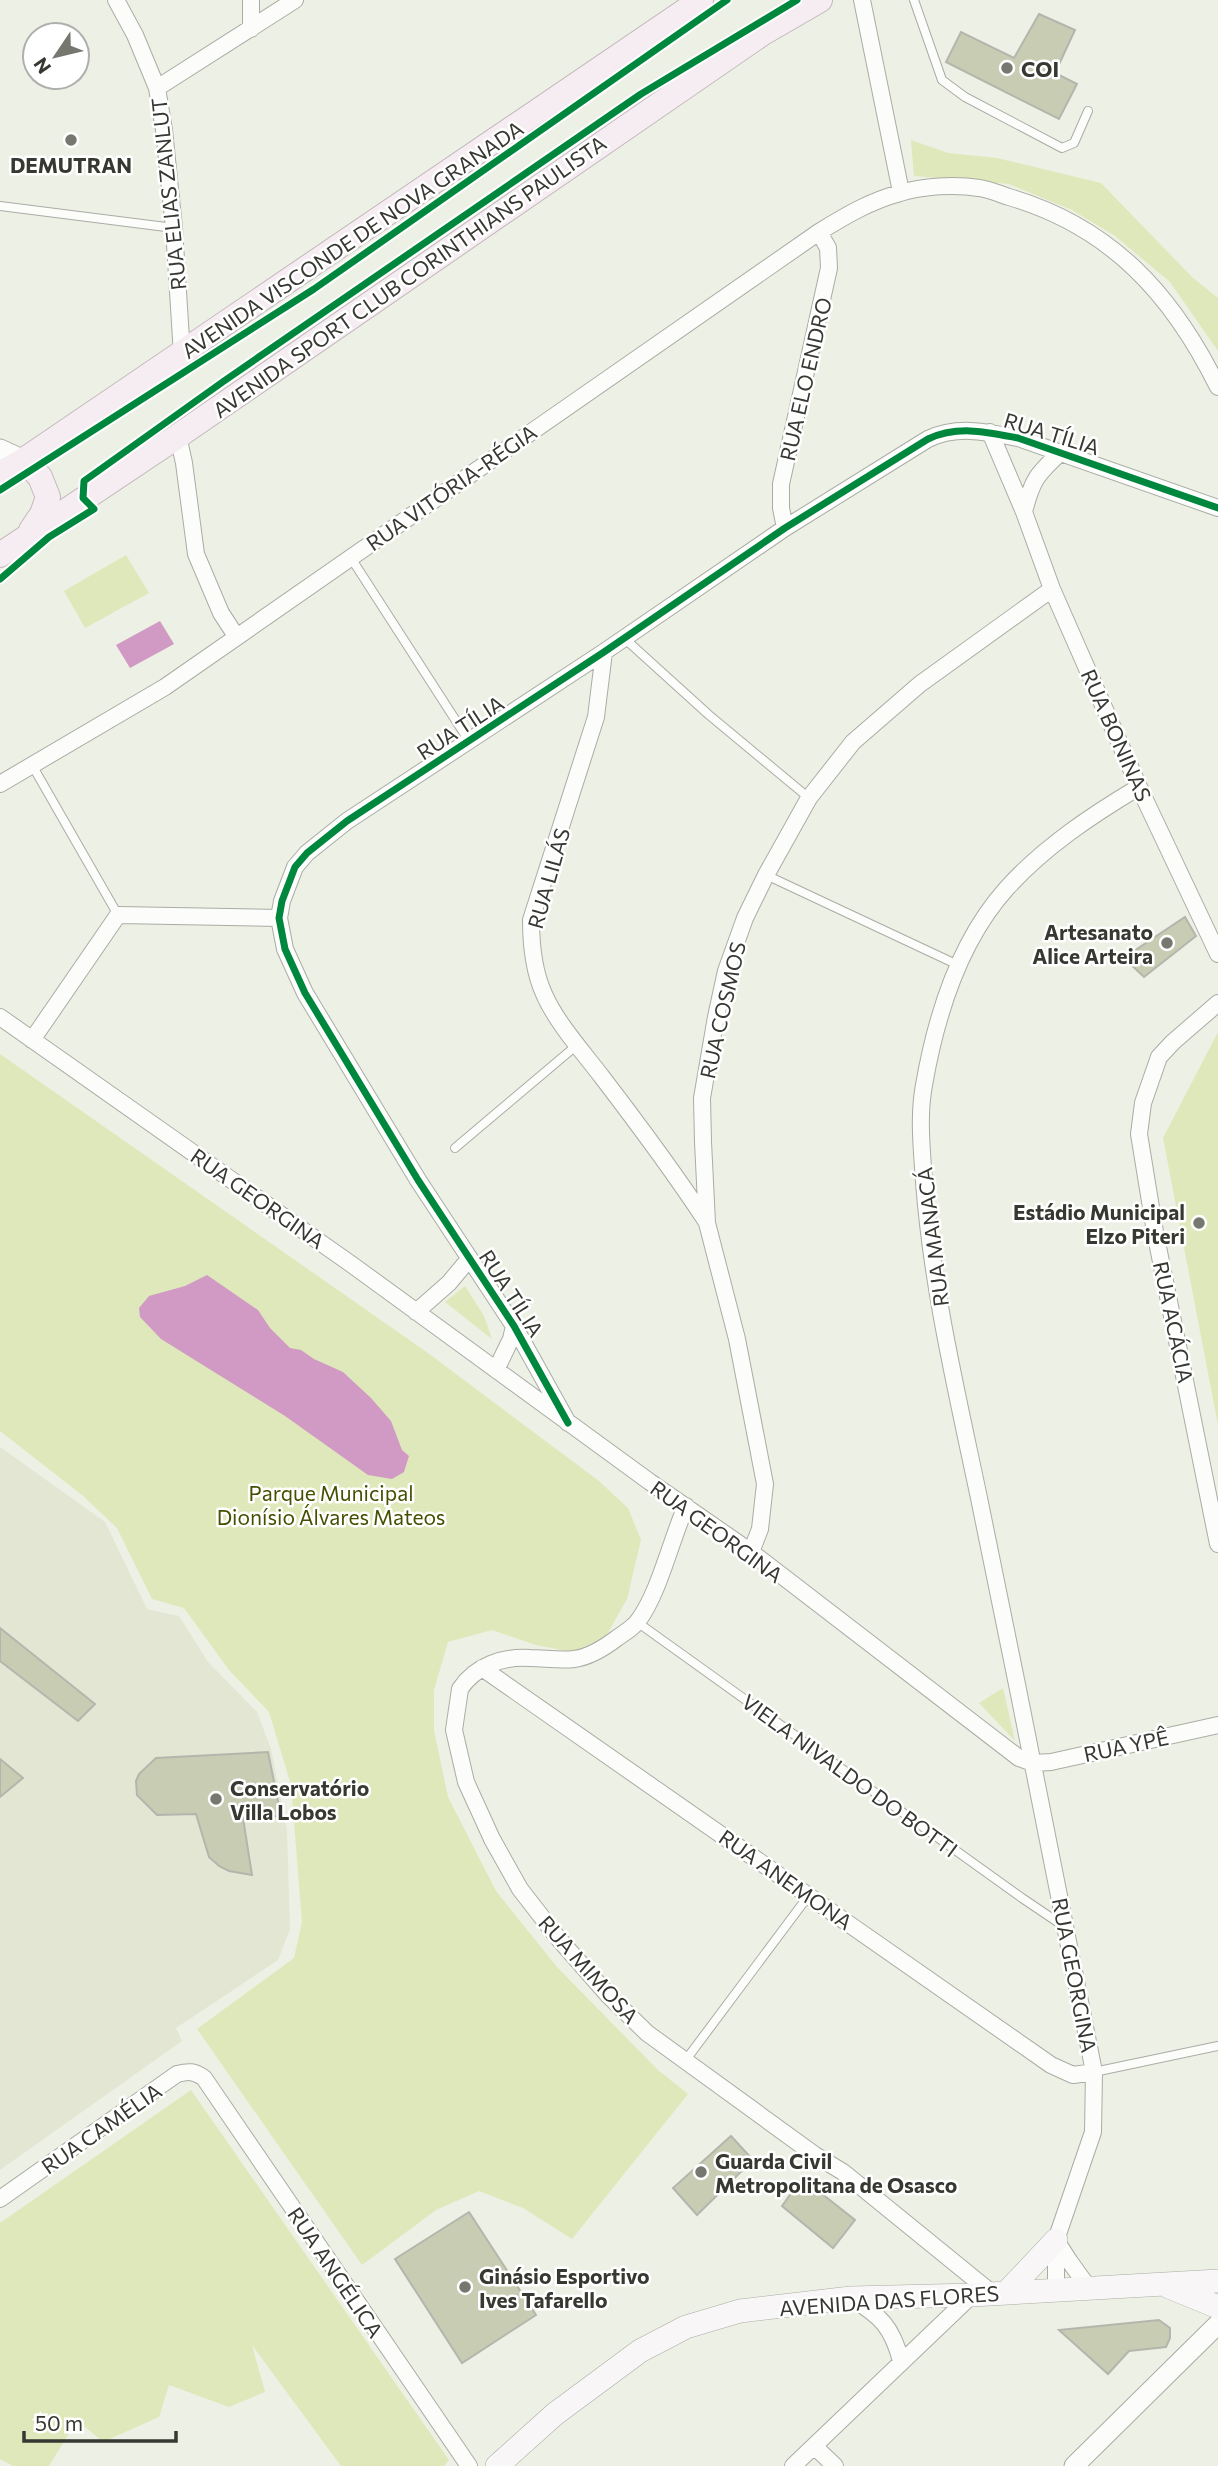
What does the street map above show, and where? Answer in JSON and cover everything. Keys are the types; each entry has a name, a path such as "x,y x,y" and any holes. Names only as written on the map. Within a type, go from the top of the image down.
{"main road":[{"name":"AVENIDA VISCONDE DE NOVA GRANADA","path":"0,474 182,355 701,0"},
{"name":"AVENIDA SPORT CLUB CORINTHIANS PAULISTA","path":"0,555 178,436 763,33 820,0"},
{"path":"24,460 40,477 48,497 42,514 26,536"},
{"path":"991,2294 1056,2239"},
{"name":"AVENIDA DAS FLORES","path":"497,2466 555,2414 640,2351 686,2327 740,2311 851,2298 991,2294 1056,2288 1218,2281"},
{"name":"AVENIDA DAS FLORES","path":"1163,2285 1218,2307"}],"street":[{"name":"RUA ELIAS ZANLUT","path":"116,0 135,34 157,88 174,228 182,355"},
{"path":"251,0 251,29"},
{"path":"157,88 295,0"},
{"path":"862,0 901,192 939,187 979,188 1037,205 1092,233 1149,283 1175,314 1198,347 1218,387"},
{"name":"RUA VITÓRIA-RÉGIA","path":"0,783 165,687 819,232 863,205 901,192"},
{"name":"RUA ELO ENDRO","path":"785,528 780,508 781,484 829,268 828,248 819,232"},
{"name":"RUA TÍLIA","path":"568,1423 514,1326 469,1259 305,993 285,948 279,918 282,901 295,867 307,853 348,821 604,652 785,528 942,432 990,432 1018,438 1218,508"},
{"name":"RUA BONINAS","path":"990,432 1024,512 1052,589 1139,787 1218,954"},
{"path":"178,436 196,554 221,613 236,636"},
{"path":"0,449 24,460"},
{"path":"1024,512 1032,483 1040,471 1061,452"},
{"name":"RUA COSMOS","path":"751,1552 760,1529 765,1483 737,1339 707,1223 702,1098 726,971 745,918 766,875 809,799 853,742 920,684 1052,589"},
{"name":"RUA LILÁS","path":"604,652 596,716 531,920 531,939 543,992 577,1045 676,1175 707,1223"},
{"name":"RUA MANACÁ","path":"1033,1763 937,1292 926,1212 921,1121 924,1084 943,1006 958,965 975,933 1008,887 1097,812 1139,787"},
{"path":"33,1040 118,915 279,918"},
{"name":"RUA ACÁCIA","path":"1218,1003 1173,1042 1159,1058 1143,1103 1139,1134 1155,1232 1212,1482 1218,1544"},
{"name":"RUA GEORGINA","path":"0,1017 351,1264 568,1423 751,1552 1000,1746 1018,1758 1033,1763 1094,2072 1093,2132 1056,2239 1056,2288"},
{"path":"416,1312 449,1283 469,1259"},
{"name":"RUA TÍLIA","path":"496,1370 511,1339 514,1326"},
{"path":"482,1668 504,1660 526,1657 570,1660 583,1658 611,1643 637,1622 658,1579 686,1506"},
{"name":"RUA ANEMONA","path":"482,1668 1051,2065 1073,2075 1094,2072"},
{"name":"RUA MIMOSA","path":"482,1668 472,1674 460,1689 454,1730 466,1783 492,1839 520,1889 558,1938 637,2024 684,2062 843,2172 991,2294"},
{"name":"RUA YPÊ","path":"1033,1763 1051,1762 1218,1725"},
{"name":"RUA CAMÉLIA","path":"0,2199 177,2074 189,2071 204,2078"},
{"name":"RUA ANGÉLICA","path":"204,2078 469,2466"},
{"path":"1056,2239 1069,2263 1088,2287"},
{"path":"793,2466 901,2361 991,2294"},
{"path":"851,2298 869,2308 889,2326 901,2361"},
{"path":"1074,2466 1218,2324"},
{"path":"814,2446 835,2466"}],"lane":[{"path":"914,0 942,80 965,97 1062,148 1074,143 1088,111"},
{"path":"0,206 174,228"},
{"path":"351,558 470,741"},
{"path":"624,638 709,715 809,799"},
{"path":"32,765 118,915"},
{"path":"766,875 958,965"},
{"path":"455,1148 577,1045"},
{"name":"VIELA NIVALDO DO BOTTI","path":"637,1622 1021,1898 1065,1926"},
{"path":"684,2062 809,1895"},
{"path":"1094,2072 1218,2046"}],"shaded area":[{"path":"160,621 174,644 130,668 116,645"},
{"path":"207,1275 258,1310 270,1328 290,1348 301,1350 343,1372 371,1398 391,1421 402,1450 409,1456 404,1472 392,1479 368,1475 285,1416 161,1339 140,1317 139,1308 149,1296 185,1286"},
{"path":"0,1447 105,1522 147,1609 179,1616 208,1662 257,1712 271,1749 287,1831 290,1929 278,1960 176,2028 182,2041 0,2170"}],"green space":[{"path":"911,140 948,153 997,158 1101,183 1192,277 1218,298 1218,351 1170,282 1115,236 1072,210 1009,184 914,176"},
{"path":"126,555 149,593 85,628 64,591"},
{"name":"Estádio Municipal Elzo Piteri","path":"1218,1032 1218,1425 1163,1138"},
{"name":"Parque Municipal Dionísio Álvares Mateos","path":"0,1054 428,1353 599,1481 628,1508 641,1540 627,1599 605,1638 571,1652 536,1645 492,1630 448,1642 434,1690 434,1730 448,1797 496,1891 557,1967 658,2070 688,2094 572,2239 523,2208 479,2191 436,2210 362,2265 197,2029 294,1958 302,1922 291,1785 269,1712 229,1670 184,1608 152,1599 117,1528 82,1495 0,1431"},
{"path":"465,1286 484,1316 492,1339 445,1302"},
{"path":"1003,1688 1015,1741 979,1703"},
{"path":"191,2090 449,2460 444,2466 341,2466 252,2345 265,2392 229,2407 169,2385 159,2417 103,2442 77,2420 49,2466 13,2466 0,2459 0,2223"}],"building":[{"name":"COI","path":"1039,14 1075,30 1055,73 1077,84 1059,119 946,62 961,32 1014,58"},
{"name":"Artesanato Alice Arteira","path":"1185,917 1196,936 1144,977 1127,961 1137,949"},
{"path":"0,1628 95,1704 78,1721 0,1661"},
{"path":"268,1752 281,1816 243,1818 252,1875 229,1871 209,1857 196,1814 157,1815 137,1795 136,1781 139,1774 156,1758"},
{"path":"0,1759 23,1778 0,1797"},
{"path":"731,2136 753,2160 697,2215 673,2188"},
{"path":"802,2178 855,2220 833,2248 782,2206"},
{"name":"Ginásio Esportivo Ives Tafarello","path":"469,2212 536,2315 462,2363 395,2259"},
{"path":"1159,2320 1170,2328 1166,2347 1129,2351 1108,2374 1059,2330"}],"cycle path":[{"path":"0,490 314,289 727,0"},
{"path":"0,579 49,537 94,509 83,498 84,481 224,381 641,94 797,0"},
{"path":"568,1423 514,1326 418,1180 305,993 285,949 279,918 282,901 295,867 307,853 347,821 604,652 785,528 928,439 961,431 1018,438 1218,508"}],"place":[{"name":"COI","path":"1007,68"},
{"name":"DEMUTRAN","path":"71,140"},
{"name":"Artesanato Alice Arteira","path":"1167,943"},
{"name":"Estádio Municipal Elzo Piteri","path":"1199,1223"},
{"name":"Conservatório Villa Lobos","path":"216,1799"},
{"name":"Guarda Civil Metropolitana de Osasco","path":"701,2172"},
{"name":"Ginásio Esportivo Ives Tafarello","path":"465,2287"}]}
